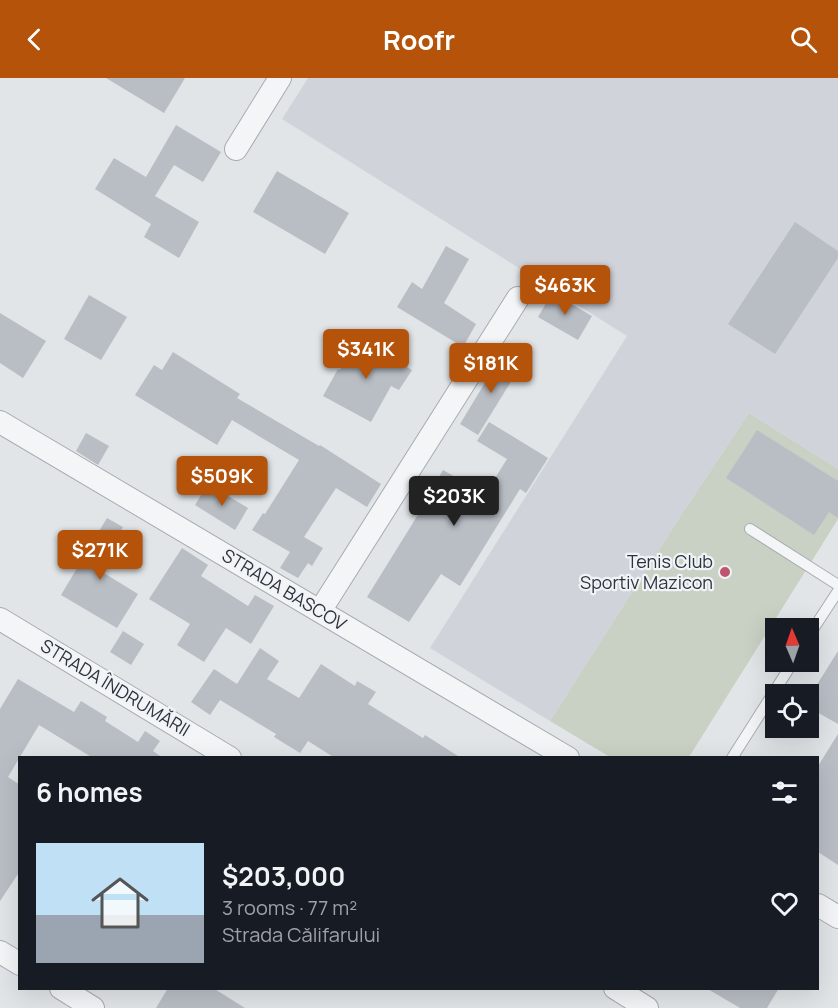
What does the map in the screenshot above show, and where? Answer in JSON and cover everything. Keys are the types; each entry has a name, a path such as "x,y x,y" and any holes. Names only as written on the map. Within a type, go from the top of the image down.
{"street":[{"path":"236,149 280,78"},
{"path":"320,611 518,298"},
{"name":"STRADA BASCOV","path":"0,422 565,756"},
{"name":"STRADA ÎNDRUMĂRII","path":"0,619 227,756"},
{"path":"819,906 838,917"},
{"path":"0,952 18,963"},
{"path":"64,990 93,1008"},
{"path":"618,990 647,1008"}],"lane":[{"path":"750,529 838,585"},
{"path":"819,620 838,591"},
{"path":"733,756 787,672"}],"shaded area":[{"path":"308,78 838,78 838,469 749,413 550,721 430,648 627,336 282,119"}],"green space":[{"name":"Tenis Club Sportiv Mazicon","path":"749,413 838,469 838,519 776,618 765,618 765,636 690,756 608,756 550,721"}],"building":[{"path":"106,78 185,78 164,113"},
{"path":"176,125 221,152 203,182 174,165 155,196 199,222 179,258 144,237 151,224 95,189 114,158 146,177"},
{"path":"277,171 349,213 325,254 253,212"},
{"path":"795,222 838,251 838,258 775,354 728,324"},
{"path":"446,246 469,259 444,303 476,324 463,347 397,307 412,282 422,289"},
{"path":"552,293 592,316 578,340 538,317"},
{"path":"89,295 127,317 101,360 64,339"},
{"path":"0,313 46,341 23,378 0,363"},
{"path":"360,338 412,370 399,390 391,386 371,422 323,396 338,369 340,370"},
{"path":"173,352 240,394 237,398 320,445 381,484 367,507 336,488 304,537 323,548 312,566 308,563 298,578 280,568 290,552 252,530 263,513 265,514 299,460 232,420 217,445 135,395 154,365 162,370"},
{"path":"503,353 522,364 478,435 460,424"},
{"path":"489,422 548,458 526,493 520,489 460,586 441,574 409,622 367,597 443,470 485,494 507,459 477,441"},
{"path":"757,430 838,481 838,518 829,512 814,535 726,478"},
{"path":"86,433 109,446 98,465 76,451"},
{"path":"208,484 248,508 235,530 195,505"},
{"path":"107,518 123,527 99,570 138,594 117,628 61,595"},
{"path":"182,548 208,565 201,576 248,606 255,595 274,606 251,644 226,628 204,662 177,645 190,624 149,599"},
{"path":"123,631 144,644 131,665 110,652"},
{"path":"260,648 279,661 267,679 299,698 321,664 355,686 357,681 376,692 368,704 423,738 425,735 458,756 332,756 308,741 300,753 274,737 276,734 220,700 210,715 191,702 214,669 237,684"},
{"path":"838,651 838,724 819,713 817,684"},
{"path":"18,679 74,712 81,701 107,717 105,721 138,742 145,731 160,741 153,751 160,756 90,756 39,725 21,756 18,756 18,760 8,777 18,784 18,874 0,901 0,709"},
{"path":"838,734 838,865 819,853 819,764"},
{"path":"167,990 216,990 245,1008 156,1008"},
{"path":"709,990 778,990 767,1008 740,1008"}],"place":[{"name":"Tenis Club Sportiv Mazicon","path":"725,572"}]}
